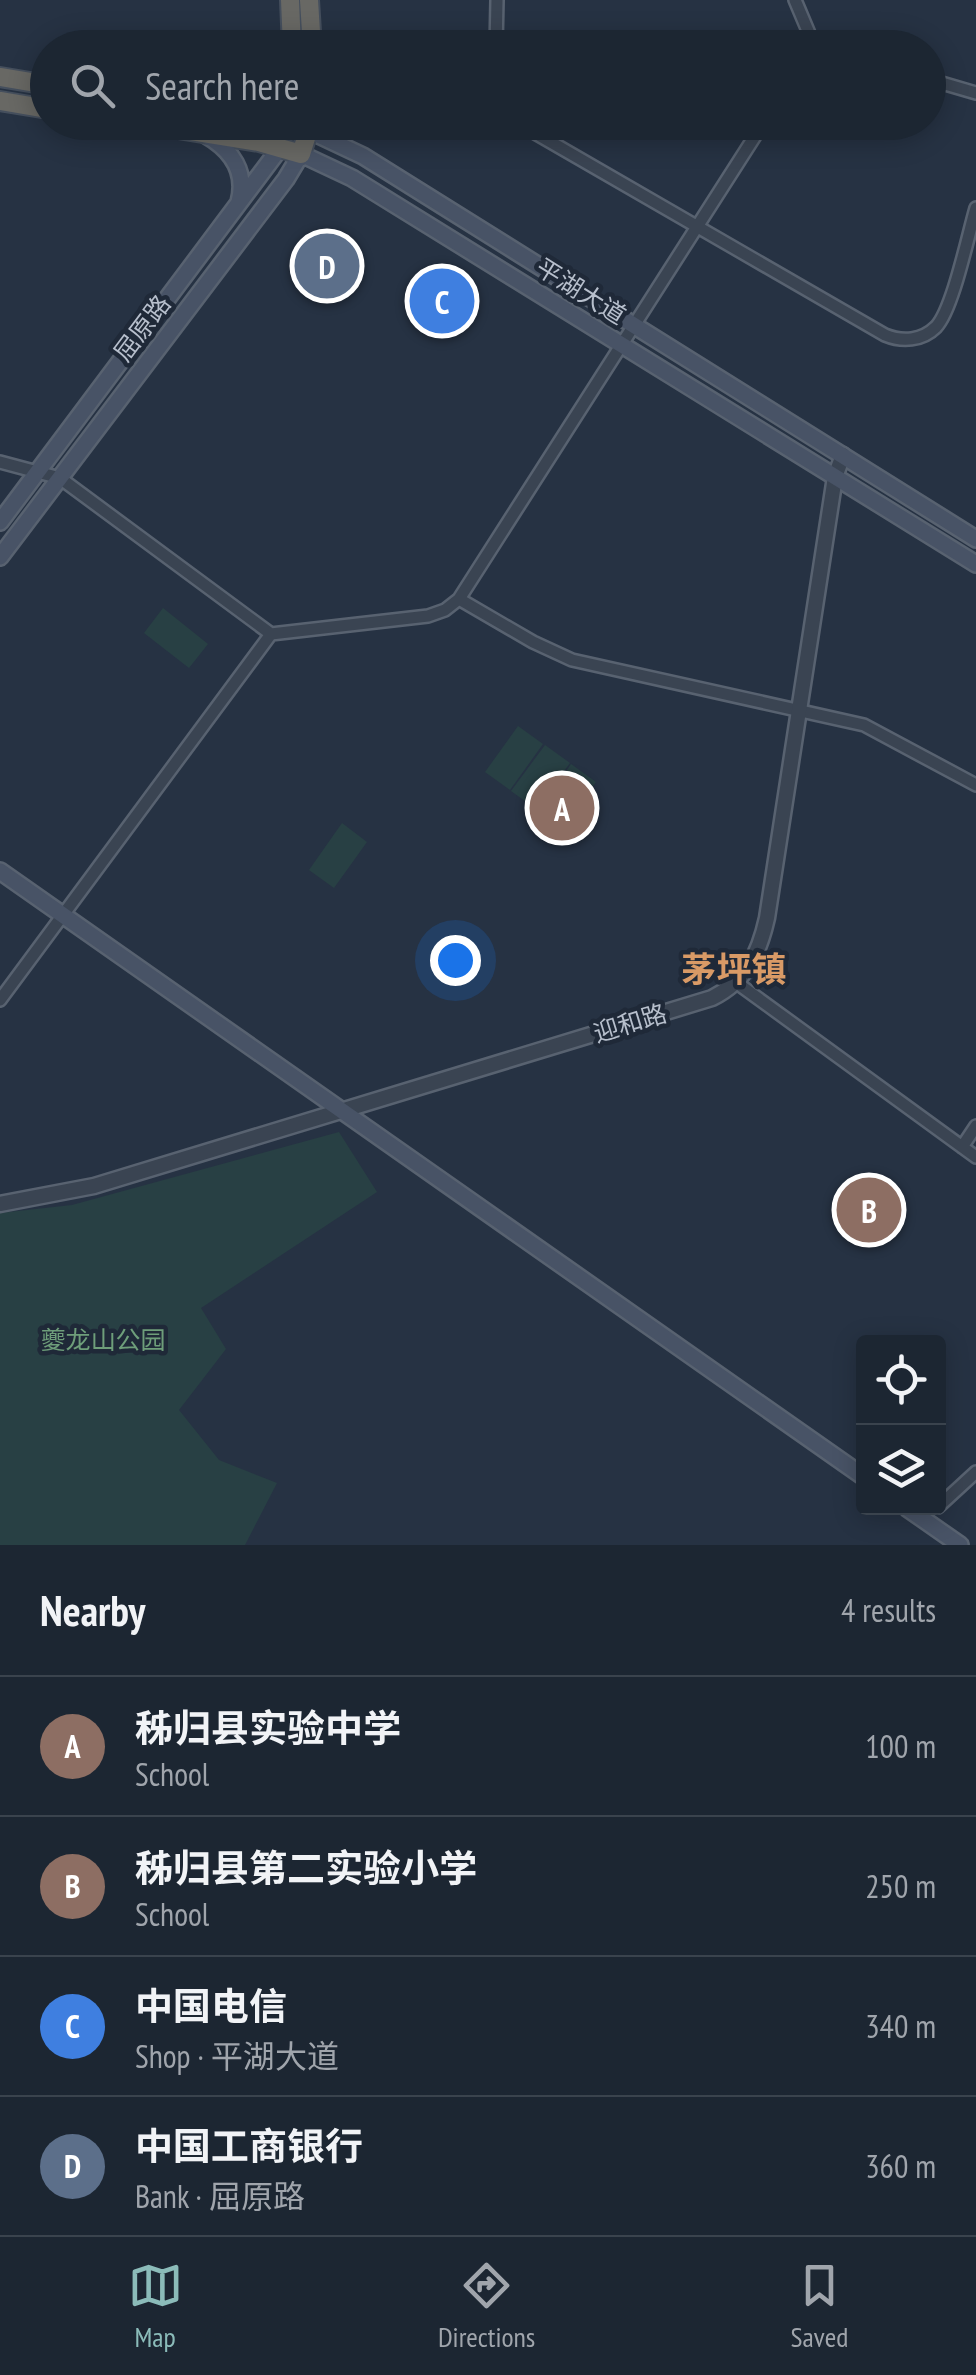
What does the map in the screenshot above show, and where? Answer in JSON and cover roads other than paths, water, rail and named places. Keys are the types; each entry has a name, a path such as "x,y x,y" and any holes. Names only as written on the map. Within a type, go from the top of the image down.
{"highway":[{"path":"290,0 291,30"},
{"path":"310,0 311,30"},
{"path":"0,78 30,82"},
{"path":"0,101 30,105"},
{"name":"平湖大道","path":"239,140 301,154"},
{"name":"屈原路","path":"280,148 282,140"},
{"name":"屈原路","path":"301,154 306,140"}],"main road":[{"path":"213,140 237,164 242,189 233,214"},
{"name":"平湖大道","path":"334,140 976,539"},
{"name":"屈原路","path":"0,522 280,148"},
{"name":"平湖大道","path":"301,154 352,178 976,564"},
{"name":"屈原路","path":"0,557 301,154"},
{"path":"0,872 856,1471"},
{"path":"917,1515 960,1545"}],"street":[{"path":"496,30 497,0"},
{"path":"795,0 809,30"},
{"path":"946,84 976,93"},
{"path":"547,140 885,335 903,340 929,332 945,312 976,208"},
{"path":"0,462 60,478 271,634 428,616 459,599 753,140"},
{"path":"842,456 835,477 767,918 756,957 737,983 976,1157"},
{"path":"459,599 572,660 864,724 976,785"},
{"path":"0,1000 271,634"},
{"name":"迎和路","path":"0,1204 94,1186 712,998 737,983"},
{"path":"962,1147 976,1126"},
{"path":"946,1500 976,1472"},
{"path":"925,1520 930,1515"}],"place":[{"name":"中国工商银行","path":"327,266"},
{"name":"中国电信","path":"442,301"},
{"name":"秭归县实验中学","path":"562,808"},
{"name":"秭归县第二实验小学","path":"869,1210"}],"district":[{"name":"茅坪镇","path":"734,970"}],"park label":[{"name":"夔龙山公园","path":"103,1340"}]}
